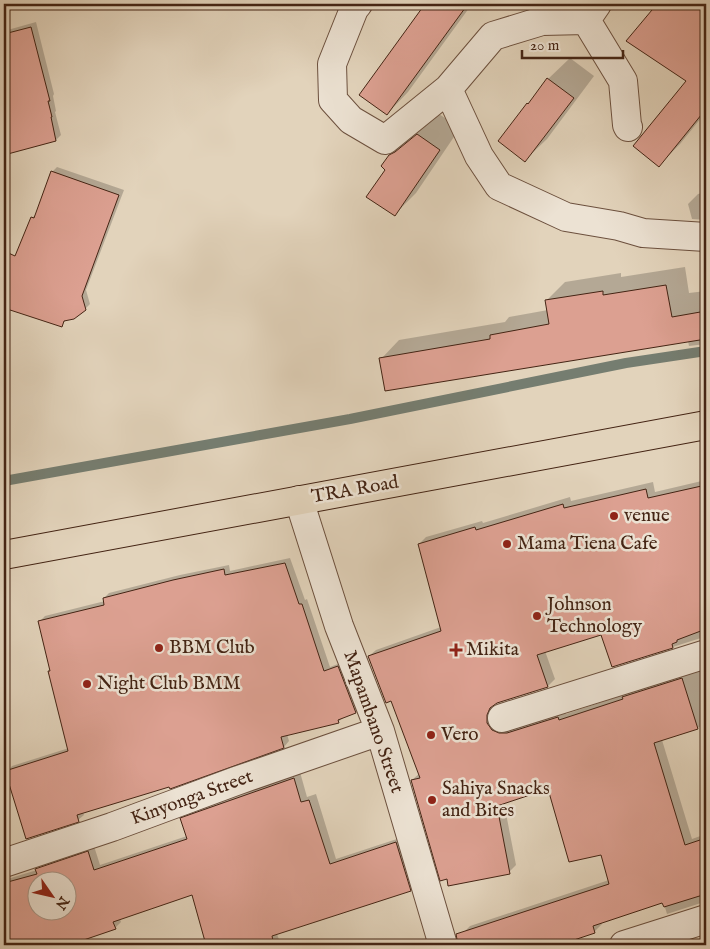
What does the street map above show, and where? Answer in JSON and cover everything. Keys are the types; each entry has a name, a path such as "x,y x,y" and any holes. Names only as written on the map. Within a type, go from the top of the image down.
{"main road":[{"name":"TRA Road","path":"4,555 706,425"}],"street":[{"path":"358,4 354,9 332,64 333,100 351,120 385,140 448,89 493,36 542,21 592,12 623,81 626,125 628,127"},
{"path":"448,89 479,156 498,186 566,217 619,226 643,233 706,237"},
{"name":"Mapambano Street","path":"299,500 339,626 380,731 443,945"},
{"path":"502,718 706,654"},
{"name":"Kinyonga Street","path":"4,863 112,827 380,731"},
{"path":"624,945 706,918"}],"building":[{"path":"425,4 468,4 387,115 359,95"},
{"path":"657,4 706,4 706,109 659,167 633,146 686,81 626,41"},
{"path":"31,27 50,101 48,101 56,141 4,155 4,34"},
{"path":"547,78 574,98 525,162 498,141"},
{"path":"417,134 440,150 395,216 366,197 385,170 381,166 389,155"},
{"path":"51,171 119,195 82,296 86,310 74,319 64,321 62,327 4,308 4,251 15,256 31,217 34,218"},
{"path":"666,285 672,317 706,311 706,339 385,391 379,358 490,339 490,335 549,324 545,300 603,291 603,295"},
{"path":"706,485 706,629 677,640 677,642 672,644 673,648 612,667 601,635 537,655 548,687 497,703 490,708 487,715 487,723 492,730 499,733 507,733 558,717 559,720 682,678 698,729 654,743 685,845 706,838 706,894 664,907 662,903 593,926 595,933 559,945 458,945 456,934 609,884 601,855 569,862 548,789 497,806 510,874 448,886 447,879 440,881 411,780 420,778 391,701 386,703 368,656 441,631 418,544 475,527 476,530 563,504 564,508 646,489 648,498"},
{"path":"285,563 299,604 302,604 324,671 338,666 356,713 338,720 339,723 281,737 284,748 170,789 169,787 77,815 79,822 26,839 5,771 68,751 38,621 104,605 103,598 173,580 224,569 225,575"},
{"path":"294,778 301,802 309,800 330,864 396,842 411,891 272,936 274,945 206,945 192,895 113,922 116,929 69,945 4,945 4,883 28,876 28,922 78,922 78,872 36,872 35,869 88,851 94,870 187,839 180,818"}],"waterway":[{"path":"4,481 350,419 626,363 706,351"}],"place":[{"name":"venue","path":"614,516"},
{"name":"Mama Tiena Cafe","path":"507,544"},
{"name":"Johnson Technology","path":"537,616"},
{"name":"BBM Club","path":"159,648"},
{"name":"Mikita","path":"456,650"},
{"name":"Night Club BMM","path":"87,684"},
{"name":"Vero","path":"431,735"},
{"name":"Sahiya Snacks and Bites","path":"432,800"}]}
